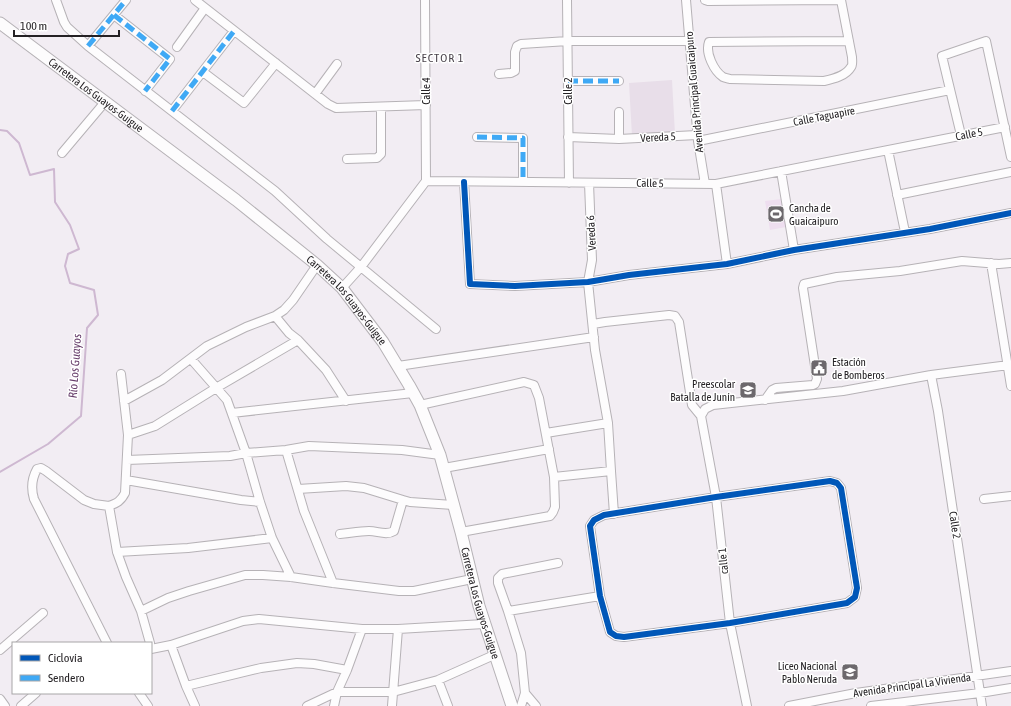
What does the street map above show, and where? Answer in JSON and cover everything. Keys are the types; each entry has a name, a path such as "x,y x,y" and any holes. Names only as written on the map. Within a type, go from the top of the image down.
{"main road":[{"name":"Carretera Los Guayos-Guigue","path":"1,24 236,200 317,265 342,288 383,342 420,405 440,455 484,624 512,706"}],"street":[{"path":"56,0 67,27 88,46 275,191 327,239 436,329"},
{"path":"88,46 126,0"},
{"path":"195,0 314,94 336,108 426,105"},
{"name":"Calle 4","path":"425,0 426,181"},
{"name":"Calle 2","path":"567,0 569,183"},
{"name":"Avenida Principal Guaicaipuro","path":"686,0 698,138 705,184"},
{"path":"705,0 708,2 841,0 849,41 852,57 852,66 845,74 832,80 824,81 730,79 723,77 714,68 709,55 709,42 849,41"},
{"path":"177,47 205,8"},
{"path":"114,15 170,59 146,91"},
{"path":"172,111 234,31"},
{"path":"499,74 511,73 515,71 515,52 517,46 521,44 568,41 689,41"},
{"path":"961,136 942,56 986,42 1011,157"},
{"path":"203,72 244,103 276,63"},
{"path":"314,94 337,64"},
{"path":"568,81 619,81"},
{"name":"Calle Taguapire","path":"698,138 950,90"},
{"path":"62,153 105,102"},
{"path":"347,159 377,158 381,154 381,107"},
{"path":"619,112 619,139"},
{"name":"Calle 5","path":"426,181 716,184 1004,127"},
{"path":"477,136 523,138 523,182"},
{"name":"Vereda 5","path":"568,137 619,139 698,138"},
{"path":"888,150 905,232"},
{"path":"781,171 794,250"},
{"path":"898,195 1011,172"},
{"path":"342,288 361,267 426,181"},
{"path":"464,182 470,284 515,286 588,282 629,275 727,264 794,250 930,229 1011,213"},
{"name":"Vereda 6","path":"589,183 592,260 588,282 595,350 608,423 614,514"},
{"path":"716,184 727,264"},
{"path":"765,400 772,390 776,388 813,385 817,382 804,284 837,276 900,271 962,261 999,264 1011,263"},
{"path":"991,263 1010,366 1011,386"},
{"path":"124,401 162,380 207,346 246,327 275,316 284,310 294,300 317,265"},
{"name":"calle 1","path":"593,324 669,315 676,316 692,404 701,416 716,497 730,623 747,706"},
{"path":"275,316 326,370 346,401"},
{"path":"398,366 594,338"},
{"path":"128,435 155,426 298,340"},
{"path":"191,359 227,400 246,453 272,538 291,577"},
{"path":"701,416 705,409 713,405 844,391 931,375 1010,366"},
{"path":"106,642 34,499 32,486 37,469 41,468 84,500 94,504 109,506 122,500 125,493 128,435 121,374"},
{"name":"Calle 2","path":"931,375 938,411 980,693"},
{"path":"420,405 524,382 534,385 540,398 554,477 554,512 550,516 461,532"},
{"path":"232,413 413,393"},
{"path":"546,433 608,423"},
{"path":"127,460 230,456 309,446 402,450 440,455"},
{"path":"444,468 549,449"},
{"path":"286,450 304,510 333,583"},
{"path":"554,477 611,471"},
{"path":"126,480 260,502"},
{"path":"830,481 837,483 841,488 857,588 855,598 847,603 730,623 624,637 616,636 610,632 600,596 590,526 594,520 604,515 716,497 830,481"},
{"path":"298,489 346,486 364,488 410,502 453,505"},
{"path":"984,499 1011,496"},
{"path":"340,534 370,531 388,533 394,531 402,500"},
{"path":"109,506 118,552 126,577 141,611 150,642"},
{"path":"118,552 188,548 272,538"},
{"path":"521,706 525,693 521,653 498,583 498,578 502,574 558,562"},
{"path":"141,611 168,598 245,575 291,577 399,591 414,591 472,578"},
{"path":"508,612 600,596"},
{"path":"0,650 43,613"},
{"path":"152,646 171,645 243,621 259,619 362,629 398,629 484,624"},
{"path":"334,706 337,692 362,629"},
{"path":"392,706 398,629"},
{"path":"171,645 195,706"},
{"path":"307,706 337,692 393,692 438,680 494,654"},
{"path":"186,686 261,668 297,663 314,664 347,670"},
{"name":"Avenida Principal La Vivienda","path":"789,706 856,693 1011,670"},
{"path":"438,680 448,706"},
{"name":"Avenida Principal La Vivienda","path":"871,706 1011,688"},
{"path":"525,693 536,706"},
{"path":"980,693 982,706"},
{"path":"21,706 35,694"},
{"path":"140,694 148,706"},
{"path":"0,699 5,706"}],"shaded area":[{"path":"672,80 675,134 632,136 629,83"},
{"name":"Cancha de Guaicaipuro","path":"782,199 786,227 770,230 765,201"}],"waterway":[{"name":"Río Los Guayos","path":"0,130 7,131 19,143 30,175 54,169 55,202 70,225 79,249 68,254 65,266 70,283 94,290 98,315 87,328 81,416 48,444 0,472"}],"marked path":[{"path":"88,46 126,0"},
{"path":"114,15 170,59 145,91"},
{"path":"172,111 234,31"},
{"path":"568,81 619,81"},
{"path":"477,137 523,138 523,182"}],"cycle path":[{"path":"464,182 470,284 515,286 588,282 629,275 727,264 794,250 930,229 1011,213"},
{"path":"830,481 837,483 841,488 857,588 855,597 847,603 730,623 624,637 616,636 610,632 600,596 590,526 594,520 604,515 830,481"}],"place":[{"name":"Cancha de Guaicaipuro","path":"776,214"},
{"name":"Estación de Bomberos","path":"819,368"},
{"name":"Preescolar Batalla de Junín","path":"748,390"},
{"name":"Liceo Nacional Pablo Neruda","path":"850,672"}],"district":[{"name":"SECTOR 1","path":"440,58"}]}
